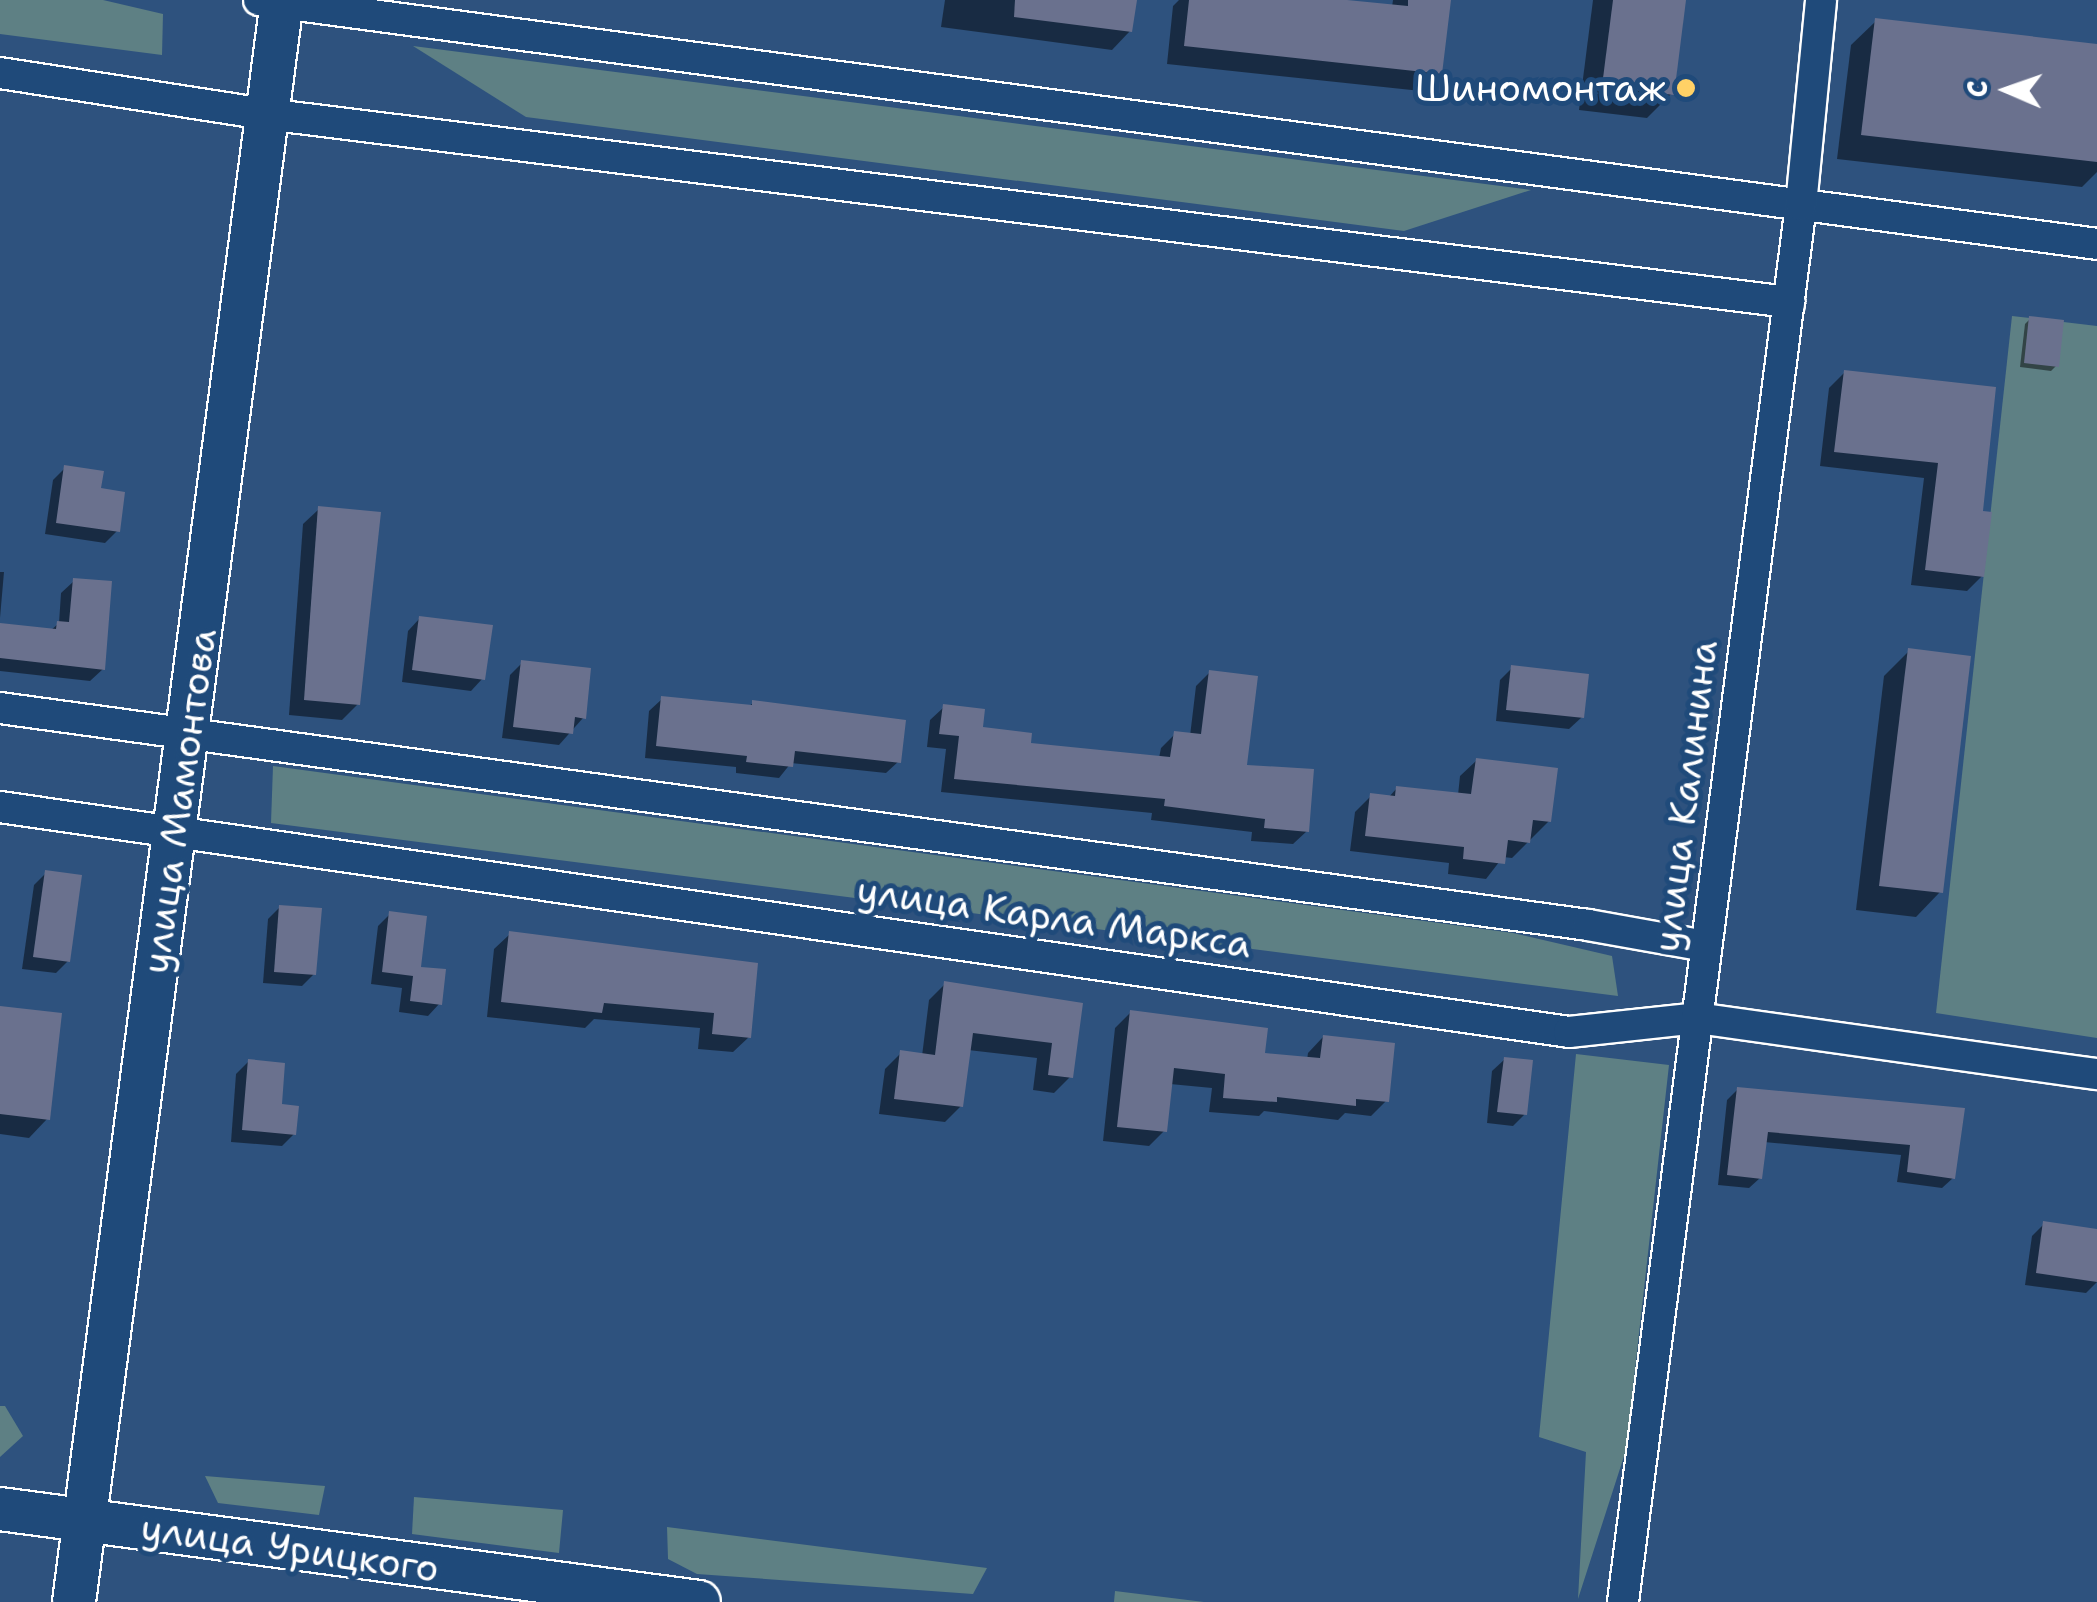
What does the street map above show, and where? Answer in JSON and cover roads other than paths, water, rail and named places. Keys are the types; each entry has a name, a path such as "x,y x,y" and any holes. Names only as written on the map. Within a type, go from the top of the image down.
{"street":[{"name":"улица Калинина","path":"1623,1602 1801,205 1821,0"},
{"path":"274,1 2097,244"},
{"name":"улица Мамонтова","path":"74,1602 189,732 266,114 274,1"},
{"path":"0,73 266,114 1789,302"},
{"name":"улица Карла Маркса","path":"0,708 1588,925 1706,946"},
{"name":"улица Карла Маркса","path":"0,806 1568,1032 1697,1018 2097,1074"},
{"name":"улица Урицкого","path":"0,1509 699,1602"}],"place":[{"name":"Шиномонтаж","path":"1686,88"}]}
